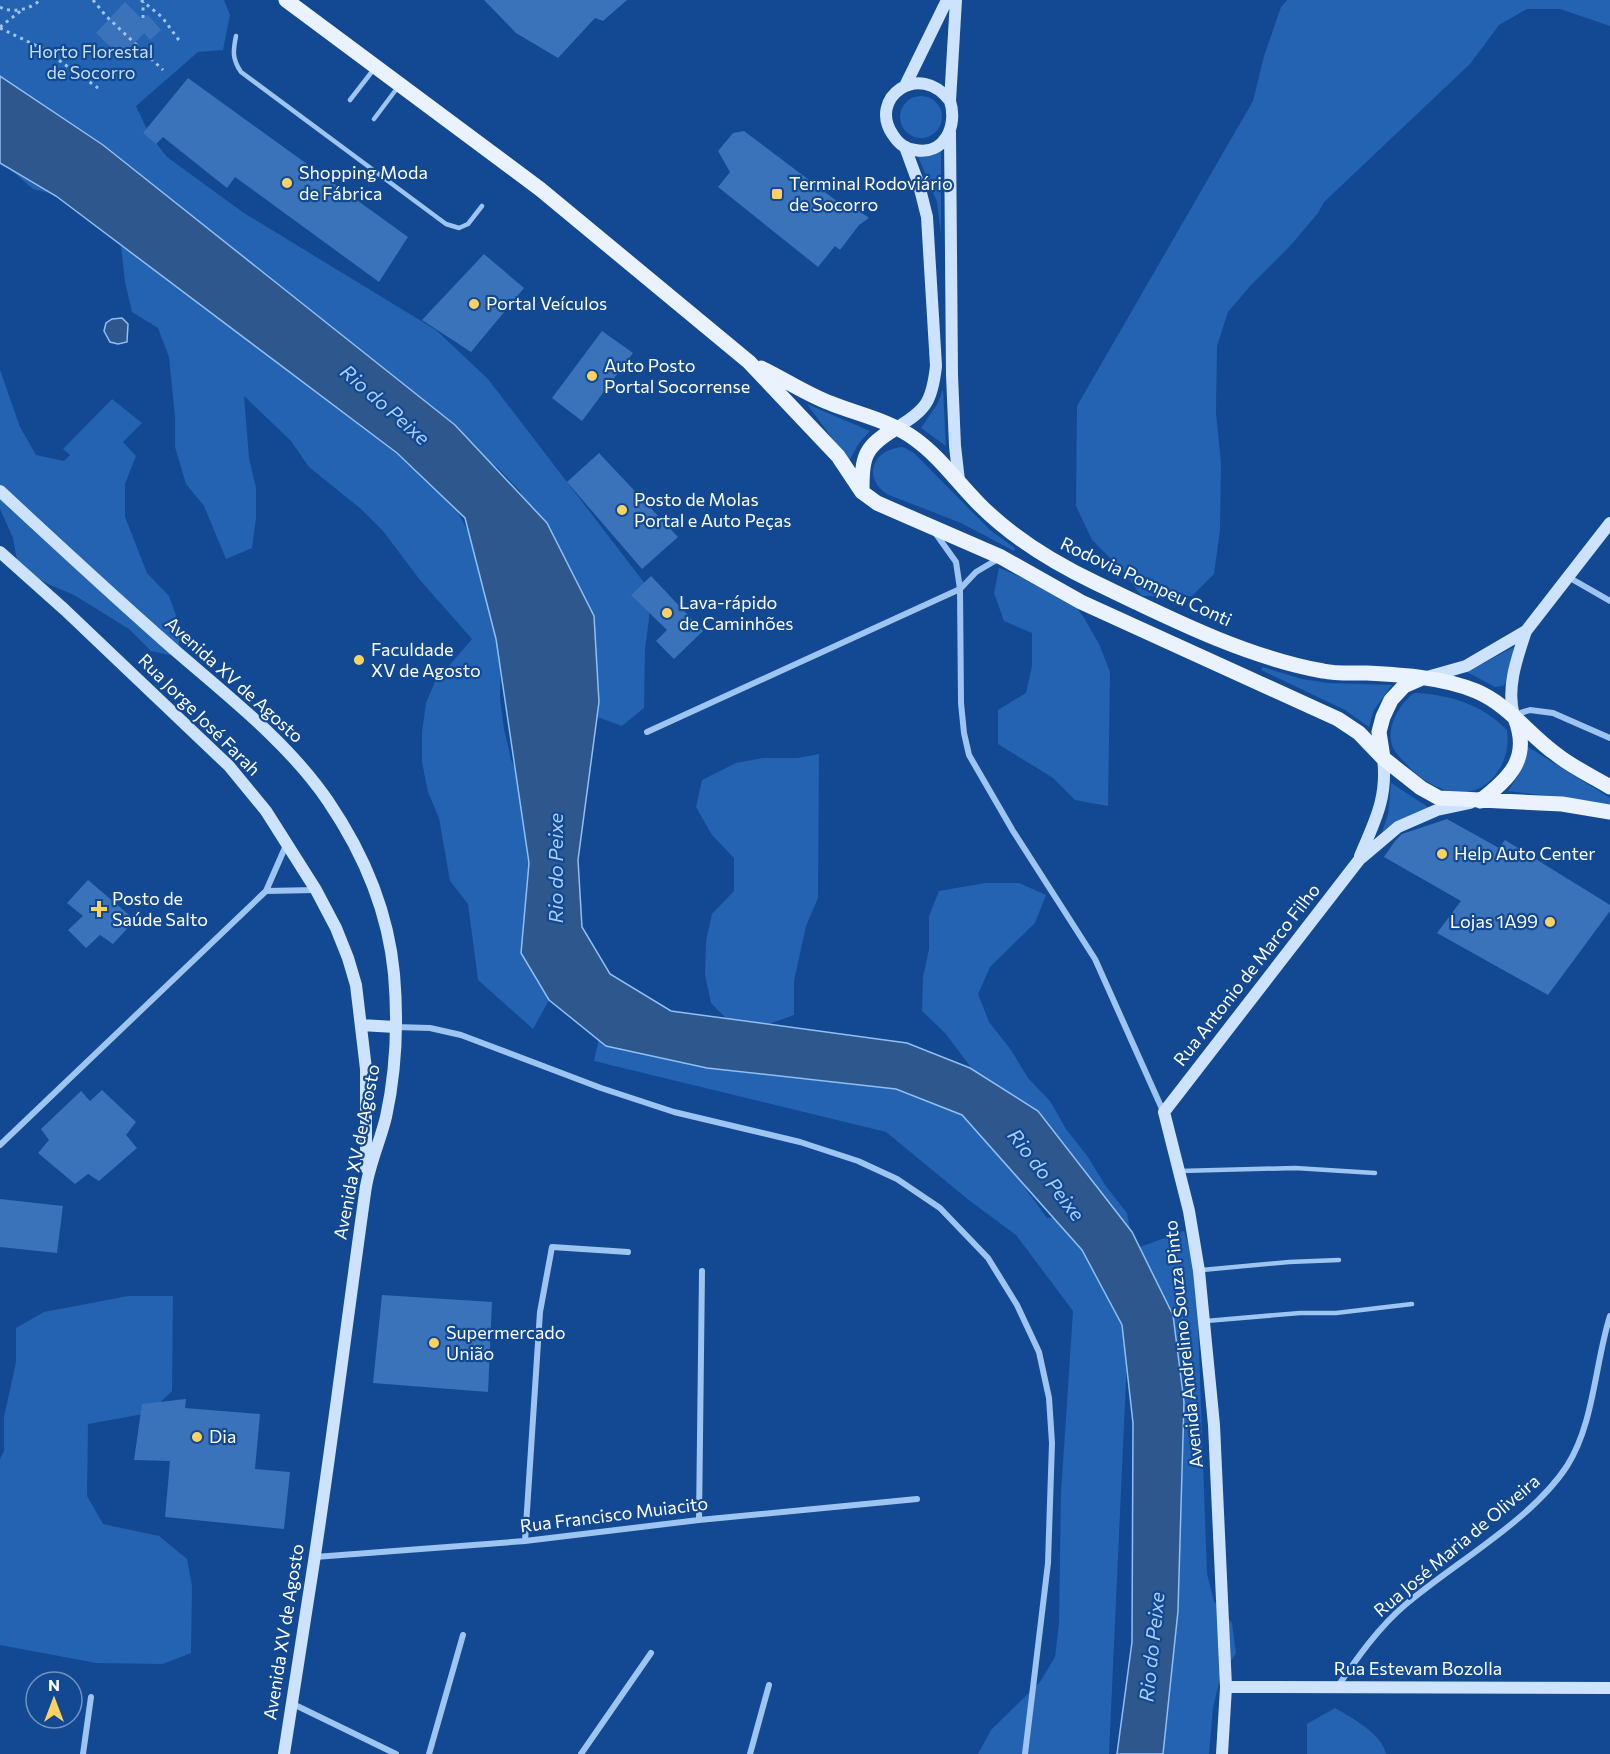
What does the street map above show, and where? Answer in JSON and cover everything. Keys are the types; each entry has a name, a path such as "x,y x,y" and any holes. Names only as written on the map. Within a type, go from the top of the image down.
{"main road":[{"path":"286,0 540,189 749,362 838,456 862,492 877,503 1001,557 1081,602 1338,719 1359,733 1383,758 1421,788 1439,798 1562,804 1610,812"},
{"name":"Rodovia Pompeu Conti","path":"749,362 827,402 914,437 933,454 980,506 1047,557 1095,583 1196,629 1270,659 1326,672 1423,678"},
{"path":"862,492 862,469 869,448 882,436 896,428"},
{"path":"1383,758 1379,732 1391,699 1404,686 1423,678 1455,684 1497,701 1556,754 1610,787"},
{"path":"1480,801 1512,774 1521,733 1514,716"}],"street":[{"path":"905,86 947,0"},
{"path":"956,0 950,101 953,122 950,132 953,387 959,482"},
{"path":"950,101 936,86 915,83 896,92 889,102 886,113 889,129 898,142 918,151 931,149 942,142 950,132"},
{"path":"896,428 918,414 928,400 934,387 936,366 927,217 919,185 905,147"},
{"name":"Avenida XV de Agosto","path":"0,491 112,595 233,700 309,775 348,834 368,871 380,902 389,937 394,976 395,1027 392,1077 387,1113 366,1181 315,1557 284,1754"},
{"path":"1423,678 1466,666 1526,631 1570,578 1610,524"},
{"name":"Avenida Andrelino Souza Pinto","path":"929,525 956,562 960,589 961,703 969,756 1012,831 1095,959 1164,1112 1180,1171 1199,1270 1214,1425 1226,1687 1222,1754"},
{"name":"Rua Jorge José Farah","path":"0,552 65,610 229,766 261,804 316,890 336,928 356,985 362,1025 366,1091 366,1181"},
{"path":"647,732 960,589 976,572 1001,557"},
{"path":"1570,578 1610,602"},
{"path":"1526,631 1515,670 1510,700 1514,716 1530,710 1553,712 1610,738"},
{"name":"Rua Antonio de Marco Filho","path":"1359,860 1383,801 1385,777 1383,758"},
{"name":"Rua Antonio de Marco Filho","path":"1164,1112 1359,860 1398,827 1437,810 1480,801"},
{"path":"0,1145 266,891 288,843"},
{"path":"266,891 316,890"},
{"path":"362,1025 430,1028 461,1035 601,1088 674,1112 800,1142 858,1161 897,1179 940,1208 988,1258 1017,1305 1039,1352 1049,1398 1052,1443 1048,1563 1025,1754"},
{"path":"525,1541 540,1312 552,1247 628,1252"},
{"path":"699,1520 702,1272"},
{"name":"Rua José Maria de Oliveira","path":"1337,1687 1357,1658 1404,1606 1521,1516 1554,1483 1568,1465 1580,1440 1610,1316"},
{"name":"Rua Francisco Muiacito","path":"315,1557 525,1541 699,1520 917,1500"},
{"path":"429,1754 463,1635"},
{"path":"581,1754 651,1653"},
{"path":"750,1754 769,1686"},
{"name":"Rua Estevam Bozolla","path":"1226,1687 1610,1688"},
{"path":"83,1754 91,1697"},
{"path":"291,1703 396,1754"}],"lane":[{"path":"236,36 232,55 241,72 446,224 459,228 468,224 482,206"},
{"path":"350,100 375,67"},
{"path":"374,118 399,86"},
{"path":"1180,1171 1295,1168 1375,1173"},
{"path":"1199,1270 1340,1260"},
{"path":"1204,1321 1336,1313 1412,1304"}],"path":[{"path":"40,0 0,27 43,49 98,88"},
{"path":"93,0 106,16 163,70"},
{"path":"143,0 143,18"},
{"path":"143,0 162,17 181,43"},
{"path":"0,7 6,11 24,9"}],"green space":[{"name":"Horto Florestal de Socorro","path":"0,0 224,0 230,15 223,50 198,52 136,106 149,134 167,157 244,213 436,330 488,379 649,589 644,708 622,726 592,715 560,595 520,491 498,468 469,446 447,491 476,547 501,640 500,699 504,729 511,759 532,815 525,959 549,1000 533,1029 478,980 468,904 450,881 439,818 428,792 422,762 422,732 426,703 435,682 472,639 420,580 383,531 361,509 309,467 291,441 244,396 249,458 256,488 256,518 252,548 226,559 204,506 186,484 175,447 175,417 169,357 158,328 132,312 125,282 118,219 66,197 33,189 11,170 0,165"},
{"path":"1287,0 1610,0 1610,26 1560,9 1527,9 1499,25 1470,64 1324,202 1318,213 1290,246 1228,312 1217,346 1216,413 1221,463 1220,530 1214,574 1192,596 1142,596 1120,568 1092,540 1076,506 1077,406 1253,101 1264,56 1281,7"},
{"path":"921,96 936,102 942,117 936,132 921,138 906,132 900,117 906,102"},
{"path":"941,149 941,234 937,202 917,154"},
{"path":"0,370 20,427 36,455 64,461 70,455 63,449 112,399 142,423 123,442 136,456 125,484 125,517 147,573 169,596 179,624 179,657 151,651 129,629 74,595 46,583 18,566 13,538 0,509"},
{"path":"943,389 946,446 921,428 938,403"},
{"path":"807,404 870,431 859,443 849,461"},
{"path":"903,447 914,453 990,530 1015,548 1014,551 961,523 889,495 881,489 873,474 877,459 892,449"},
{"path":"999,568 1033,582 1060,588 1083,616 1099,644 1110,672 1108,806 1075,800 1053,778 998,744 998,710 1026,693 1032,666 1032,633 1004,621 994,593"},
{"path":"1514,647 1507,681 1503,686 1495,687 1467,672"},
{"path":"1263,667 1302,679 1328,683 1392,685 1374,710 1369,727 1345,710 1261,670"},
{"path":"1414,693 1465,702 1498,721 1507,730 1508,742 1504,759 1496,774 1487,784 1476,790 1452,792 1418,776 1397,754 1391,738 1393,723 1399,709"},
{"path":"1528,747 1610,798 1610,806 1582,800 1508,791 1518,776"},
{"path":"819,754 818,898 806,926 794,981 794,1015 766,1025 733,1025 711,1003 705,975 706,941 712,914 734,891 734,858 712,835 696,807 702,780 736,763 763,758 797,758"},
{"path":"1391,783 1431,809 1399,821 1382,832 1388,815"},
{"path":"985,883 1019,883 1046,895 1035,923 990,967 978,994 989,1022 1011,1050 1028,1078 1050,1101 1066,1129 1127,1213 1132,1241 1038,1156 945,1033 922,1011 923,977 929,949 929,916 939,891"},
{"path":"600,1033 701,1067 896,1089 962,1115 1017,1177 1047,1218 1067,1218 1129,1315 1109,1754 978,1754 991,1730 1040,1682 1055,1657 1059,1623 1061,1493 1073,1311 1016,1235 970,1201 886,1132 594,1061"},
{"path":"1184,1231 1196,1268 1207,1574 1214,1601 1232,1623 1236,1653 1220,1679 1213,1708 1209,1754 1153,1754 1140,1247"},
{"path":"128,1296 173,1296 172,1391 149,1413 88,1424 87,1496 103,1524 159,1536 187,1559 192,1586 191,1653 163,1664 96,1663 0,1645 0,1459 4,1451 4,1417 16,1362 16,1328 44,1312"},
{"path":"1335,1708 1373,1733 1384,1747 1386,1754 1307,1754 1307,1724"}],"water":[{"name":"Rio do Peixe","path":"0,76 103,145 455,425 547,523 594,616 599,702 578,860 582,927 610,974 671,1011 907,1043 970,1068 1038,1111 1132,1232 1173,1315 1184,1402 1178,1611 1163,1754 1117,1754 1132,1642 1133,1423 1122,1325 1082,1250 962,1115 896,1089 707,1068 606,1046 549,1000 521,953 529,863 496,639 465,518 397,453 56,196 0,163"},
{"path":"122,318 128,324 127,342 118,344 110,342 104,331 106,323 112,319"}],"building":[{"path":"484,0 627,0 603,21 595,18 558,58 516,33"},
{"path":"125,2 142,19 148,15 161,30 150,40 144,33 121,57 96,33"},
{"name":"Shopping Moda de Fábrica","path":"188,78 408,237 379,282 235,177 227,188 163,137 156,144 143,133"},
{"name":"Terminal Rodoviário de Socorro","path":"744,131 842,205 847,202 869,218 859,225 840,250 835,246 818,267 718,187 730,172 718,151 733,133"},
{"name":"Portal Veículos","path":"484,254 524,288 471,352 422,320"},
{"name":"Auto Posto Portal Socorrense","path":"602,331 633,353 582,421 552,398"},
{"name":"Posto de Molas Portal e Auto Peças","path":"599,453 678,537 642,569 567,482"},
{"name":"Lava-rápido de Caminhões","path":"651,576 703,631 674,659 656,641 667,630 631,595"},
{"path":"1447,819 1499,848 1505,840 1610,905 1610,911 1548,995 1437,933 1461,901 1384,857 1402,834"},
{"name":"Posto de Saúde Salto","path":"88,880 135,920 113,944 100,935 86,948 68,930 83,916 67,903"},
{"path":"102,1090 136,1122 126,1135 137,1148 99,1181 88,1174 75,1184 38,1153 49,1140 41,1129 81,1091 90,1101"},
{"path":"0,1199 63,1206 57,1253 0,1247"},
{"name":"Supermercado União","path":"382,1295 492,1302 488,1392 373,1383"},
{"path":"186,1399 185,1408 260,1414 255,1469 290,1472 284,1529 165,1517 170,1461 134,1460 142,1404"}],"place":[{"name":"Shopping Moda de Fábrica","path":"287,183"},
{"name":"Terminal Rodoviário de Socorro","path":"777,194"},
{"name":"Portal Veículos","path":"474,304"},
{"name":"Auto Posto Portal Socorrense","path":"592,376"},
{"name":"Posto de Molas Portal e Auto Peças","path":"622,510"},
{"name":"Lava-rápido de Caminhões","path":"667,613"},
{"name":"Faculdade XV de Agosto","path":"359,660"},
{"name":"Help Auto Center","path":"1442,854"},
{"name":"Posto de Saúde Salto","path":"99,909"},
{"name":"Lojas 1A99","path":"1550,922"},
{"name":"Supermercado União","path":"434,1343"},
{"name":"Dia","path":"197,1437"}]}
